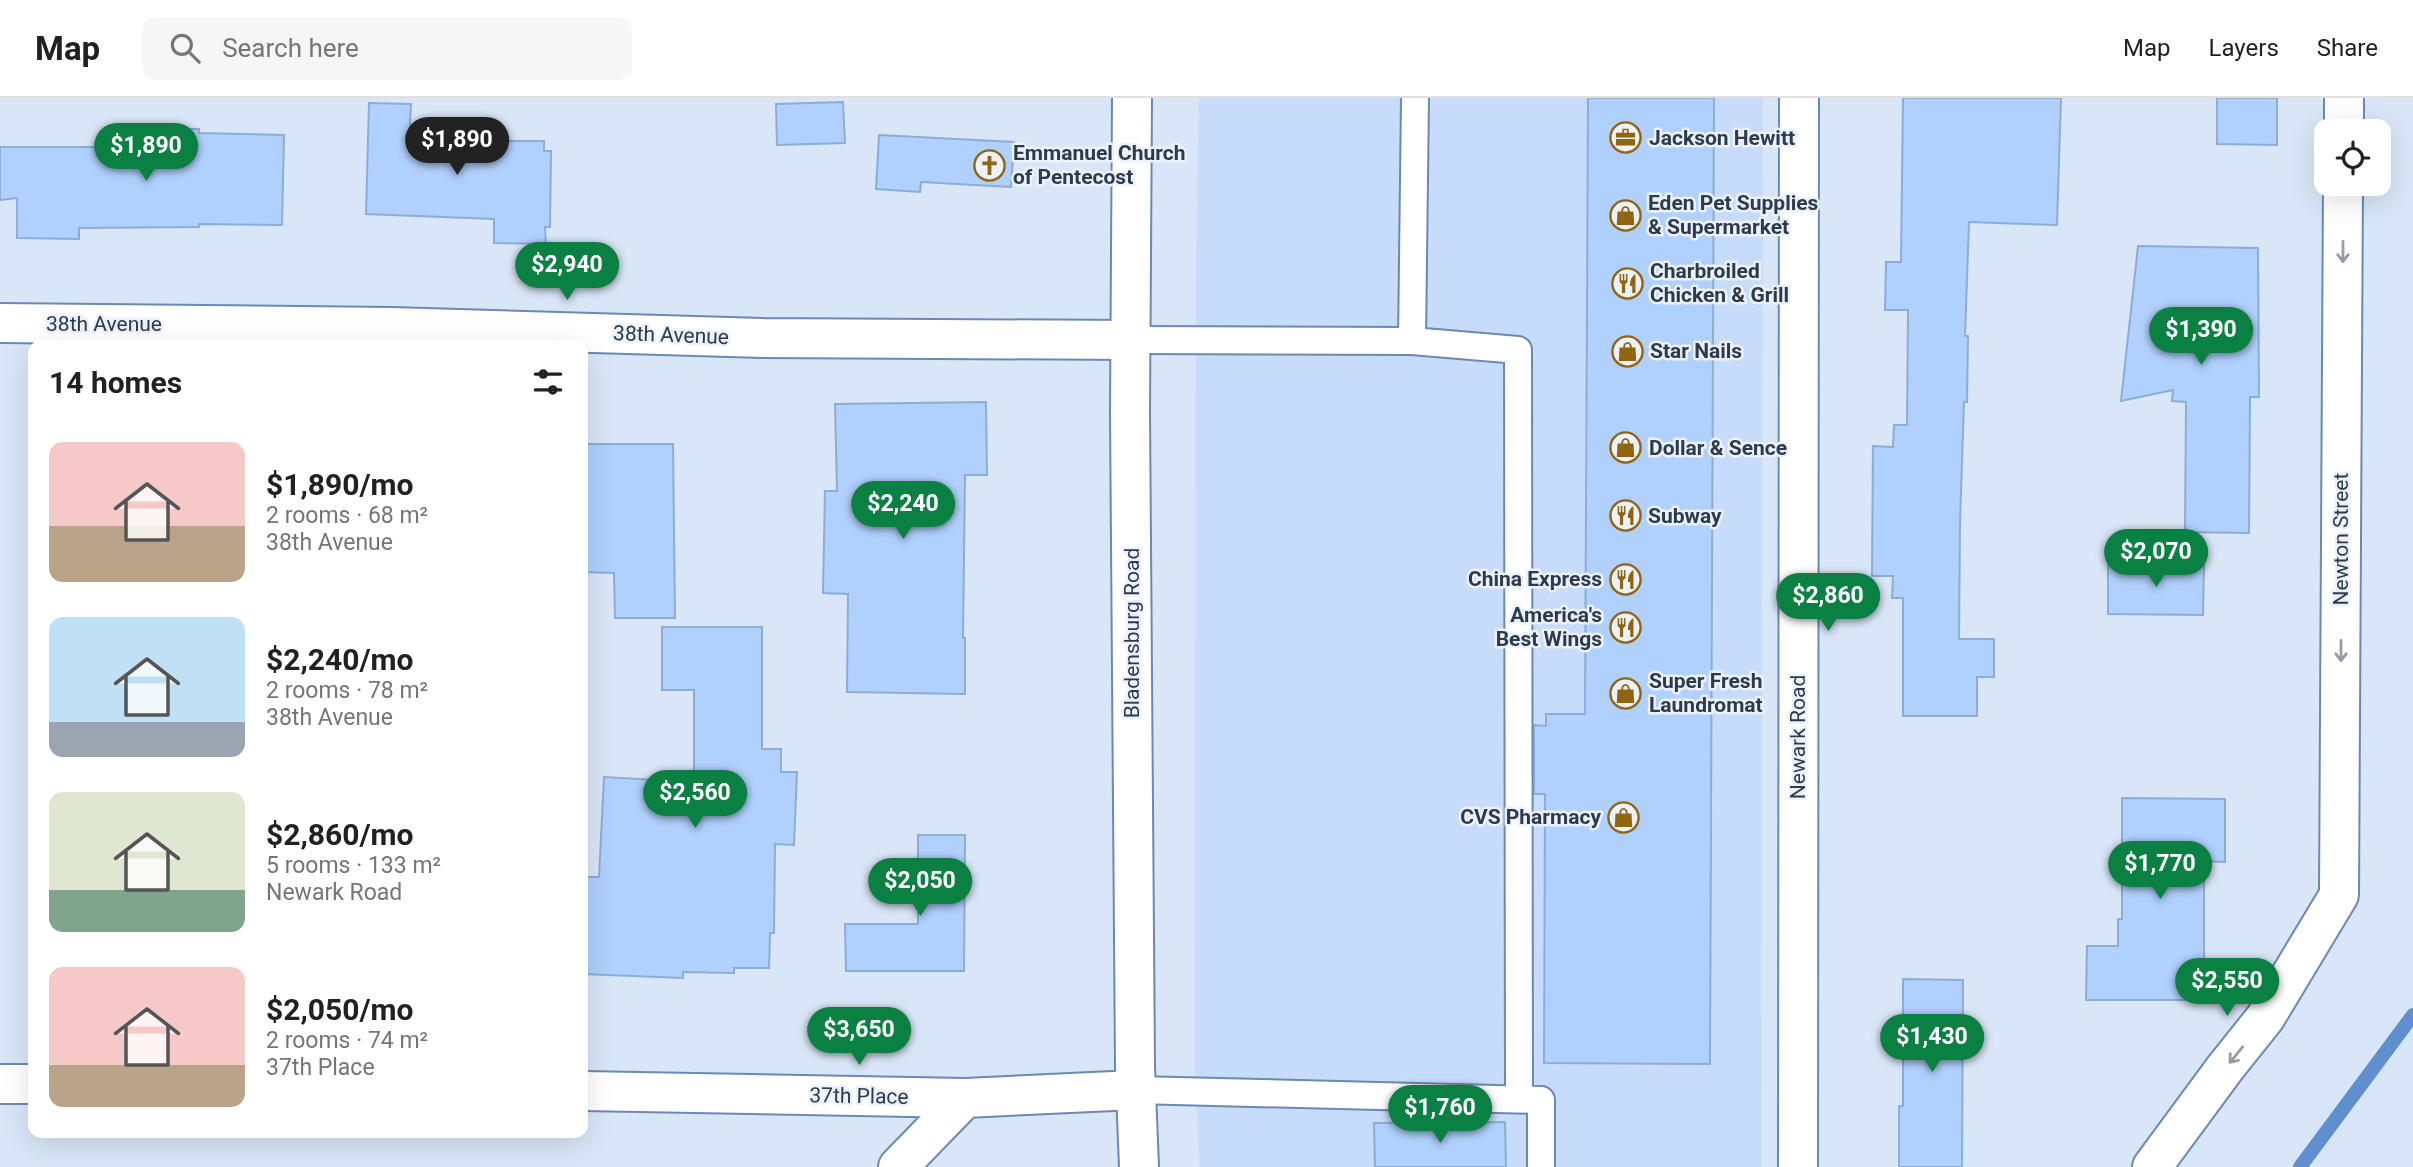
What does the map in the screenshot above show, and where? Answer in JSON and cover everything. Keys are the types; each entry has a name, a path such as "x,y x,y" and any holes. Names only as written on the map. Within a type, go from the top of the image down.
{"street":[{"name":"Bladensburg Road","path":"1132,98 1130,426 1135,1090 1139,1167"},
{"name":"Newark Road","path":"1798,1167 1799,98"},
{"path":"2344,98 2344,119"},
{"name":"Newton Street","path":"2152,1167 2265,1018 2339,895 2343,196"},
{"name":"38th Avenue","path":"0,323 392,327 763,338 1132,340"},
{"path":"0,1084 28,1084"},
{"name":"37th Place","path":"588,1091 965,1098 1135,1090"},
{"path":"898,1167 965,1098"}],"lane":[{"path":"1412,341 1415,98"},
{"path":"1132,340 1412,341 1518,350 1519,1099"},
{"path":"1135,1090 1541,1100 1541,1167"}],"shaded area":[{"path":"1199,98 1763,98 1761,1167 1200,1167 1195,1079 1196,259"}],"building":[{"path":"1588,98 1714,98 1710,1064 1544,1063 1545,794 1534,794 1534,725 1546,726 1546,714 1585,714"},
{"path":"1903,98 2061,98 2057,225 1969,222 1965,336 1968,336 1967,402 1964,402 1959,639 1994,639 1994,677 1977,677 1977,716 1903,716 1903,598 1892,598 1893,576 1872,576 1873,446 1893,447 1894,425 1907,425 1908,310 1885,310 1886,262 1901,262"},
{"path":"2217,98 2277,98 2277,145 2217,144"},
{"path":"843,102 845,143 777,145 776,104"},
{"path":"369,103 411,104 410,125 436,125 436,141 544,141 544,151 551,151 550,227 545,227 546,244 494,243 494,219 366,214"},
{"path":"133,129 199,129 199,133 284,135 282,225 199,224 199,227 79,228 79,239 17,238 17,198 0,200 0,147 133,147"},
{"path":"879,135 1014,142 1011,187 921,182 920,192 876,189"},
{"path":"2138,246 2258,248 2259,397 2250,397 2249,533 2185,532 2186,402 2172,401 2173,390 2121,401"},
{"path":"986,402 987,475 965,475 965,694 847,692 848,594 823,593 825,491 837,491 835,404"},
{"path":"588,444 673,444 675,618 615,618 614,573 588,572"},
{"path":"2108,563 2204,565 2203,615 2108,614"},
{"path":"662,627 762,627 762,749 781,749 781,772 797,772 794,845 775,844 774,933 770,933 769,968 734,968 734,973 683,972 683,978 588,974 588,877 599,877 604,777 694,782 694,690 662,690"},
{"path":"2122,798 2225,799 2225,862 2204,861 2204,988 2186,989 2186,1000 2086,1000 2087,946 2118,946 2118,919 2122,919"},
{"path":"918,835 965,835 964,971 846,971 845,924 918,924"},
{"path":"1903,979 1963,980 1962,1167 1899,1167 1899,1106 1903,1106"},
{"path":"1505,1122 1506,1167 1375,1167 1374,1123"}],"waterway":[{"path":"2300,1167 2413,1015"}],"place":[{"name":"Jackson Hewitt","path":"1626,138"},
{"name":"Emmanuel Church of Pentecost","path":"990,165"},
{"name":"Eden Pet Supplies & Supermarket","path":"1625,215"},
{"name":"Charbroiled Chicken & Grill","path":"1627,283"},
{"name":"Star Nails","path":"1627,351"},
{"name":"Dollar & Sence","path":"1626,448"},
{"name":"Subway","path":"1625,516"},
{"name":"China Express","path":"1625,579"},
{"name":"America's Best Wings","path":"1625,627"},
{"name":"Super Fresh Laundromat","path":"1626,693"},
{"name":"CVS Pharmacy","path":"1624,817"}]}
